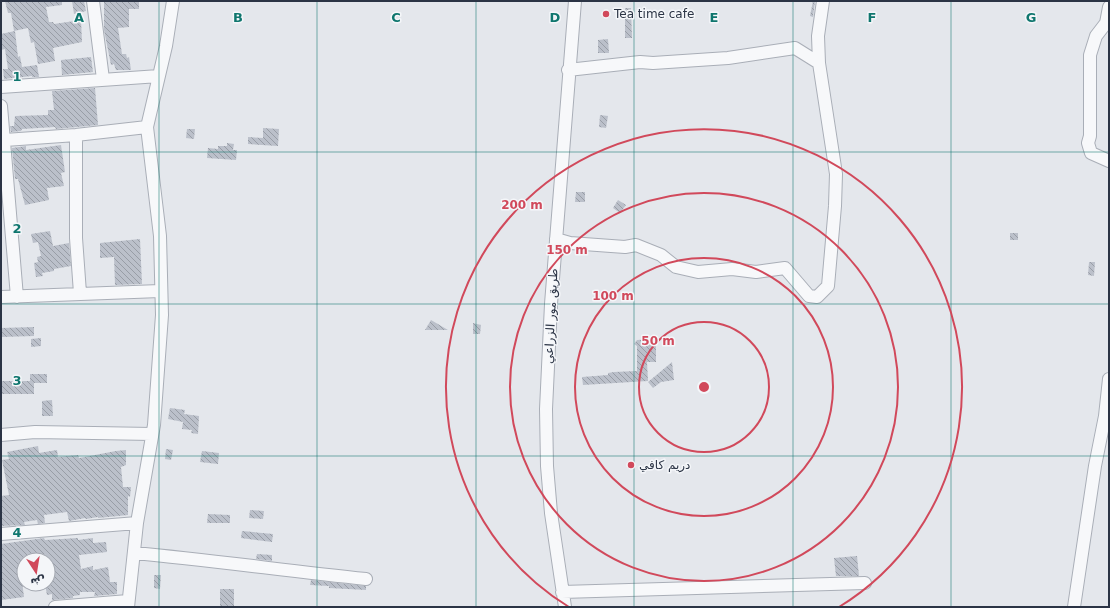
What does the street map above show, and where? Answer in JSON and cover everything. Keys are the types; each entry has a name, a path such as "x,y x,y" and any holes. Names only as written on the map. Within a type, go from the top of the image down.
{"street":[{"path":"92,1 103,79"},
{"path":"55,607 128,604 137,523 152,434 162,315 160,291 160,236 147,127 171,21 173,1"},
{"name":"طريق مور الزراعي","path":"565,607 551,513 546,423 556,239 568,70 575,1"},
{"path":"556,239 570,243 625,247 636,245 661,255 676,267 698,272 732,268 756,272 785,268 809,296 817,297 828,286 835,206 836,174 819,63 818,36 823,1"},
{"path":"1109,7 1106,23 1096,36 1090,55 1090,136 1088,143 1091,153 1109,161"},
{"path":"568,70 640,62 653,63 728,58 795,48 819,63"},
{"path":"1,87 159,76"},
{"path":"1,113 5,140 6,209 17,297"},
{"path":"5,140 76,135 147,127"},
{"path":"76,135 76,238 80,293"},
{"path":"1,297 160,291"},
{"path":"1074,607 1084,537 1105,416 1109,379"},
{"path":"1,435 35,432 152,434"},
{"path":"1,534 137,523"},
{"path":"134,553 366,579"},
{"path":"562,592 865,582"}],"building":[{"path":"5,1 62,1 62,5 46,7 49,22 53,22 54,24 81,20 82,42 53,48 55,61 38,64 34,42 31,43 28,28 14,31 11,13 8,13"},
{"path":"72,1 84,1 86,11 74,14"},
{"path":"104,1 139,1 139,9 129,9 129,27 118,28 122,54 126,54 127,58 129,57 131,70 116,70 114,64 111,65 104,30"},
{"path":"813,1 815,1 813,17 810,16"},
{"path":"625,8 631,8 632,38 625,38"},
{"path":"15,31 18,57 20,56 22,67 37,65 39,77 32,76 4,79 3,69 8,69 5,49 1,50 1,34"},
{"path":"608,39 609,53 598,53 598,40"},
{"path":"91,57 93,72 62,75 61,60"},
{"path":"95,88 98,125 56,129 55,127 22,129 21,131 11,132 10,126 14,126 15,116 48,115 48,110 54,110 52,91"},
{"path":"600,115 608,116 606,128 599,127"},
{"path":"263,128 279,129 278,146 248,144 248,137 263,138"},
{"path":"187,129 195,129 194,139 186,138"},
{"path":"227,143 234,144 233,150 237,150 236,160 207,158 208,148 218,149 218,146 227,146"},
{"path":"61,145 65,172 61,173 64,186 47,188 49,200 25,205 18,179 15,179 12,148 26,146 26,150"},
{"path":"576,192 585,192 585,202 575,202"},
{"path":"618,200 626,205 620,213 613,208"},
{"path":"50,231 53,246 69,243 71,266 54,269 54,271 42,273 43,276 36,277 34,263 38,262 37,257 41,256 38,242 33,243 31,234"},
{"path":"1010,233 1018,233 1018,240 1010,240"},
{"path":"140,239 142,284 115,285 114,257 100,258 100,243"},
{"path":"1089,262 1095,262 1094,276 1088,275"},
{"path":"431,320 448,330 425,330"},
{"path":"473,323 481,325 480,334 473,334"},
{"path":"34,327 34,336 1,337 1,328"},
{"path":"41,338 41,346 31,347 31,339"},
{"path":"656,339 656,362 647,362 648,381 583,385 582,377 608,375 608,373 614,372 637,371 637,346 634,344 637,340"},
{"path":"672,362 674,380 661,382 653,388 648,382"},
{"path":"30,374 47,374 47,383 34,383 34,394 1,394 2,381 30,381"},
{"path":"52,400 53,416 42,416 42,401"},
{"path":"170,408 185,410 184,414 199,416 198,434 191,433 192,430 182,429 183,422 168,419"},
{"path":"38,446 39,453 57,450 58,457 78,455 79,458 126,450 126,465 121,467 123,487 131,487 130,497 128,496 128,515 85,518 69,521 67,512 44,515 45,523 38,524 37,520 24,522 25,525 1,526 1,496 9,495 2,460 9,459 7,452"},
{"path":"166,449 173,450 171,460 165,459"},
{"path":"202,451 219,453 218,464 200,462"},
{"path":"250,510 264,511 263,519 249,518"},
{"path":"208,514 230,515 230,523 207,523"},
{"path":"242,531 273,534 272,542 241,538"},
{"path":"44,538 45,540 78,538 78,540 93,538 93,543 106,542 107,552 79,555 81,569 93,566 93,570 108,567 110,582 117,582 117,594 94,596 95,592 80,592 80,595 73,596 73,598 52,600 52,594 47,595 46,592 56,592 56,552 16,552 16,592 23,592 24,597 1,600 1,544"},
{"path":"257,554 272,555 272,561 256,559"},
{"path":"857,556 859,576 836,576 834,558"},
{"path":"154,575 161,575 160,589 154,588"},
{"path":"311,580 366,586 366,590 329,588 329,586 310,585"},
{"path":"220,589 234,589 234,607 220,607"}],"place":[{"name":"Tea time cafe","path":"606,14"},
{"name":"دريم كافي","path":"631,465"}]}
